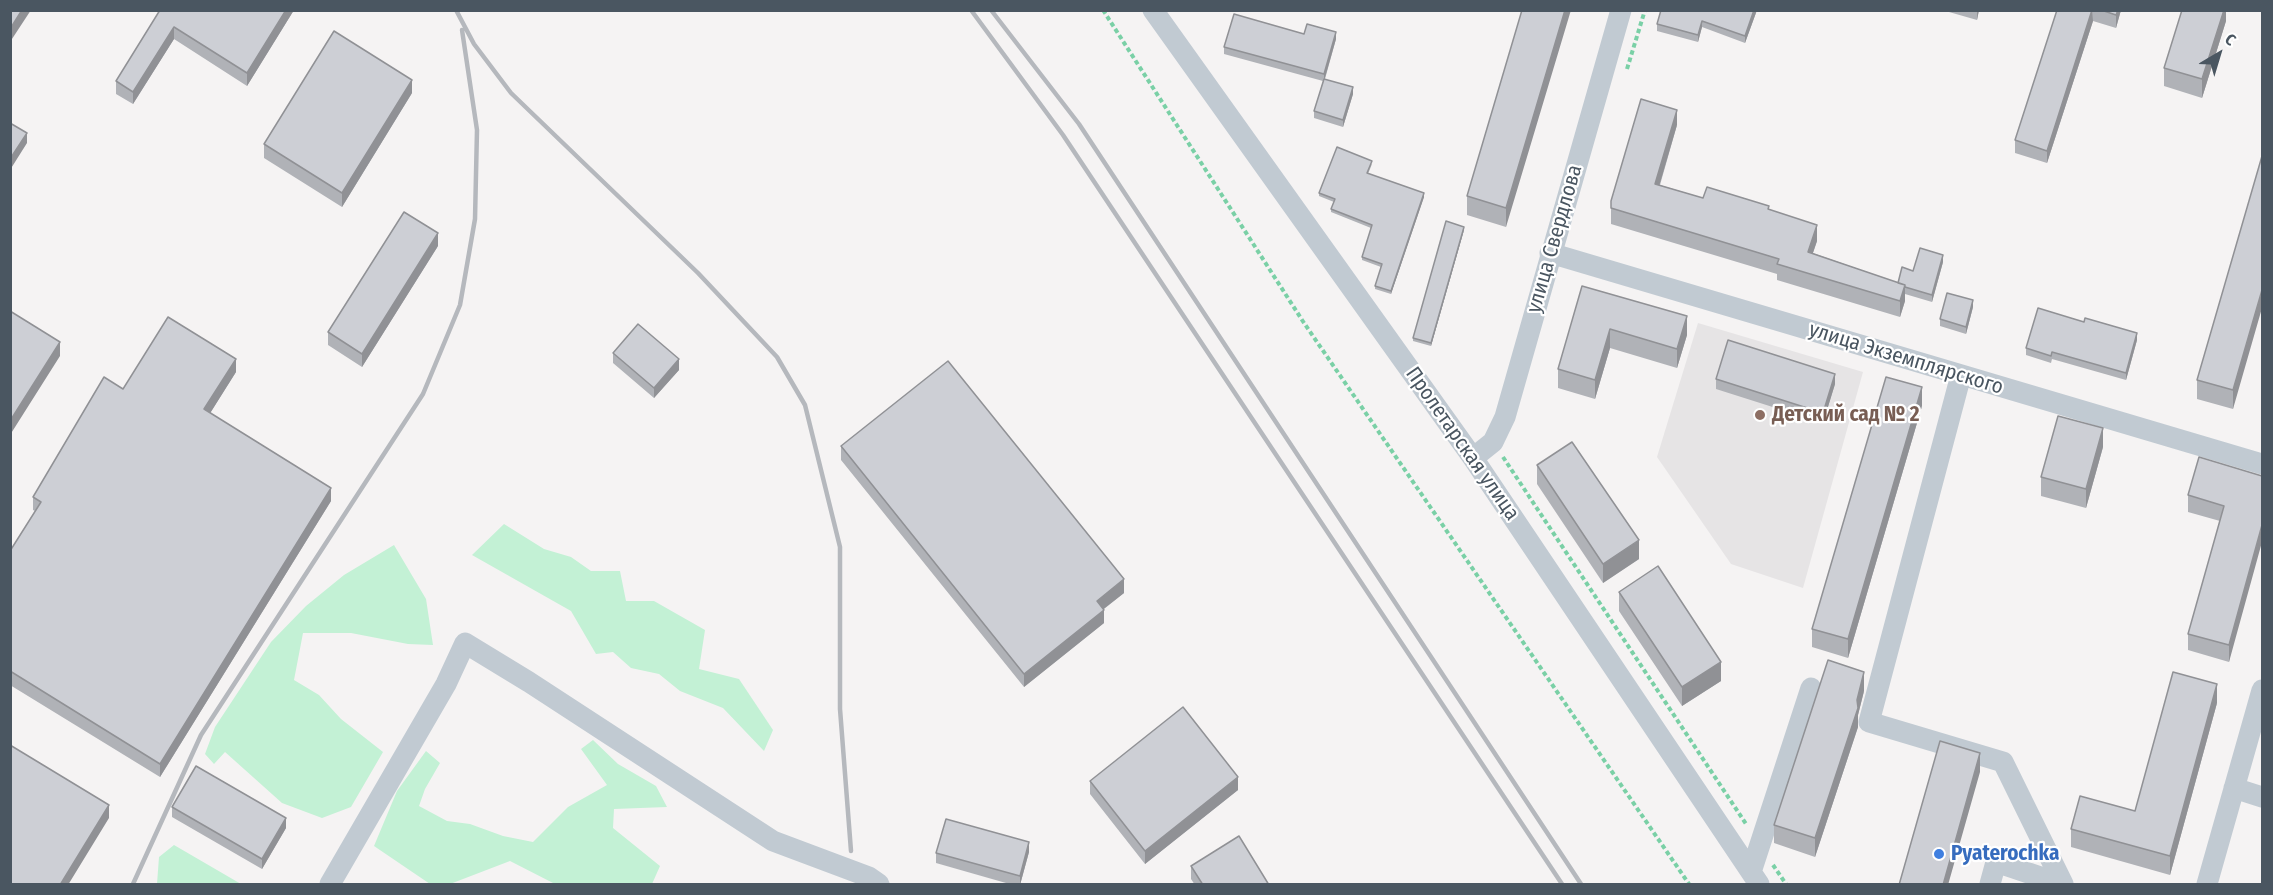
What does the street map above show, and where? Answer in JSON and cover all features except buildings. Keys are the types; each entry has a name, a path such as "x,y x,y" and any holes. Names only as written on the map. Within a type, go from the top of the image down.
{"street":[{"name":"Пролетарская улица","path":"1153,10 1473,458 1755,878"},
{"name":"улица Свердлова","path":"1473,458 1493,441 1505,417 1621,10"},
{"name":"улица Экземплярского","path":"1550,253 2262,464"},
{"path":"1961,375 1869,722 2003,762 2062,885"},
{"path":"330,885 446,684 465,643 773,841 869,877 879,885"},
{"path":"1755,878 1760,844 1811,688"},
{"path":"2207,885 2262,690"},
{"path":"2234,788 2262,797"},
{"path":"1990,885 1996,862 2062,885"}],"path":[{"path":"1103,10 1304,323 1689,885"},
{"path":"1493,441 1786,885"}],"shaded area":[{"name":"Детский сад № 2","path":"1698,323 1863,372 1803,588 1731,564 1657,457"}],"green space":[{"path":"504,524 544,549 571,557 591,571 620,571 626,601 654,601 705,630 699,669 739,679 773,730 764,751 723,708 680,691 659,674 631,668 613,652 596,654 571,611 472,555"},
{"path":"394,545 426,599 433,645 408,644 351,633 303,633 294,680 319,695 341,719 383,752 351,807 322,818 282,803 225,752 214,764 205,754 215,727 271,642 306,606 344,575"},
{"path":"593,740 618,764 656,786 667,807 614,809 613,828 660,866 652,884 555,884 510,861 450,884 430,884 374,846 397,791 426,751 440,763 425,789 419,806 447,821 470,824 503,836 533,842 568,807 607,785 581,749"},
{"path":"174,845 241,884 157,884 159,857"}],"railway":[{"path":"456,10 474,44 511,93 698,273 777,357 805,405 840,547 840,709 851,851"},
{"path":"971,10 1063,135 1562,884"},
{"path":"991,10 1079,124 1581,884"},
{"path":"133,884 201,735 423,394 460,305 475,219 477,130 462,30"}],"place":[{"name":"Детский сад № 2","path":"1760,415"},
{"name":"Pyaterochka","path":"1939,854"}]}
